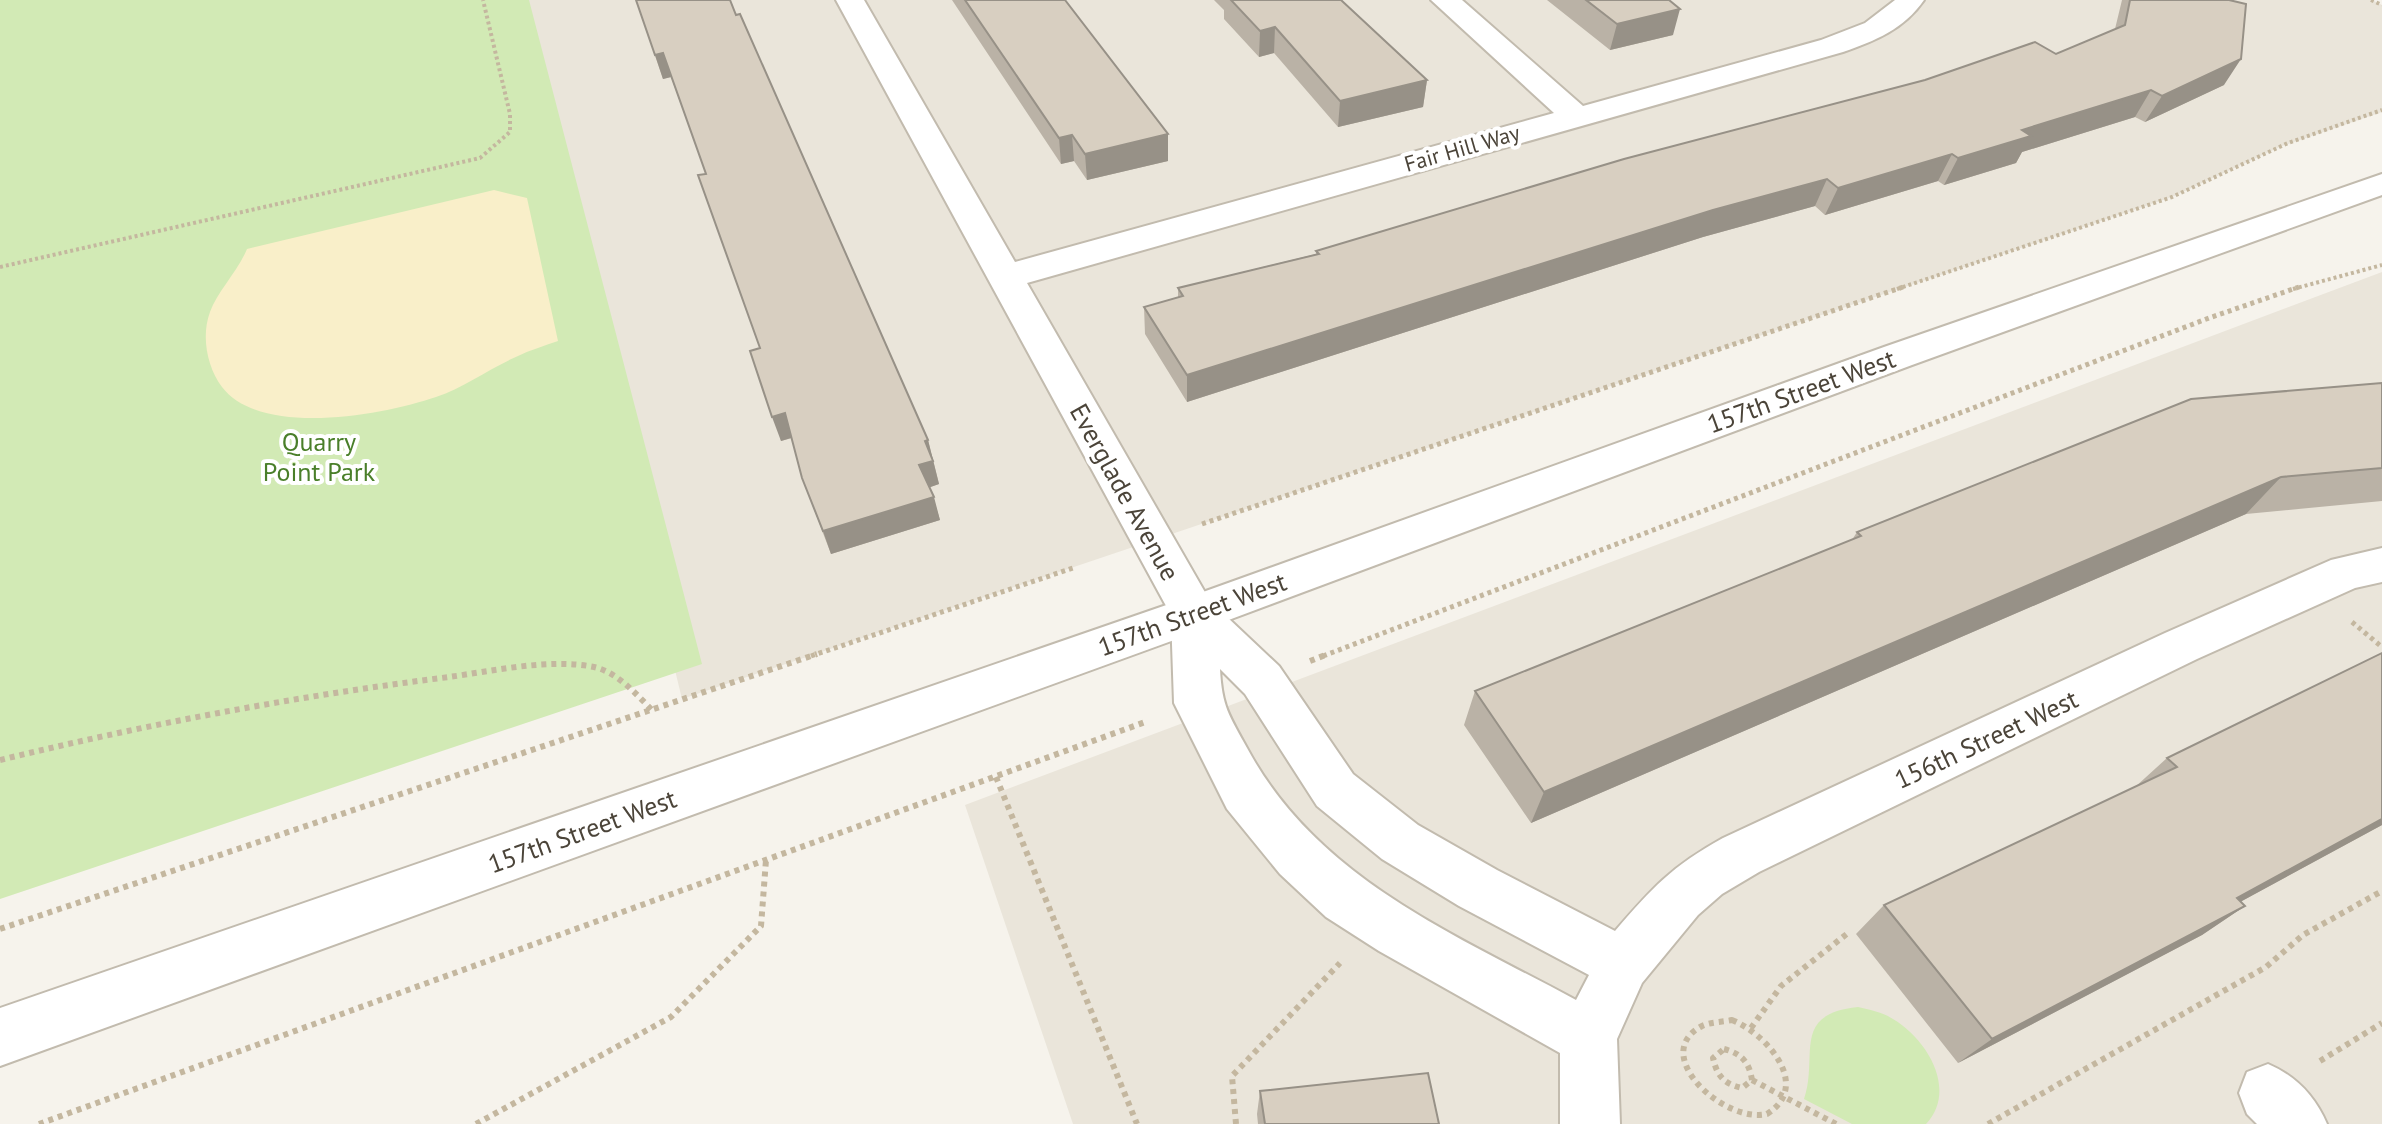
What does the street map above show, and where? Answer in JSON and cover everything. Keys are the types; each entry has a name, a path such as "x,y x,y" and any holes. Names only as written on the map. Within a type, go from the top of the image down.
{"street":[{"name":"Everglade Avenue","path":"850,0 1194,614 1198,703 1245,793 1298,857 1345,899 1398,933 1588,1037"},
{"path":"1445,0 1576,116"},
{"name":"Fair Hill Way","path":"1005,277 1856,38 1893,17 1910,0"},
{"name":"157th Street West","path":"0,1037 1194,614 1883,361 2382,184"},
{"name":"156th Street West","path":"1623,964 1679,897 1703,877 1741,855 2181,646 2347,572 2382,565"},
{"path":"1194,614 1283,672 1335,790 1400,842 1478,888 1623,964 1588,1037 1590,1124"}],"path":[{"path":"0,267 480,158 510,132 510,114 483,0"},
{"path":"2371,0 2382,5"},
{"path":"1199,525 2172,197 2320,130 2382,110"},
{"path":"1283,672 1750,491 2182,329 2307,285 2382,265"},
{"path":"0,929 1073,568"},
{"path":"0,760 127,729 409,681 526,667 598,668 630,688 652,710"},
{"path":"39,1124 1153,719"},
{"path":"996,777 1137,1124"},
{"path":"476,1124 671,1017 761,926 766,860"},
{"path":"1988,1124 2266,967 2303,935 2382,891"},
{"path":"1751,1028 1759,1011 1798,967 1848,933"},
{"path":"1236,1124 1232,1076 1346,956"},
{"path":"1714,1110 1689,1084 1682,1064 1684,1044 1693,1029 1709,1021 1732,1020 1751,1028 1775,1050 1785,1074 1783,1097 1770,1115 1748,1121 1725,1117"},
{"path":"2282,1108 2382,1023"},
{"path":"1724,1049 1740,1052 1750,1064 1752,1080 1742,1088 1727,1086 1715,1074 1713,1058 1724,1049"},
{"path":"1752,1080 1836,1124"}],"shaded area":[{"path":"512,0 2372,0 2382,5 2382,112 2282,146 2172,197 682,699"},
{"path":"2382,272 2382,1124 1073,1124 965,805"}],"green space":[{"name":"Quarry Point Park","path":"0,0 529,0 702,664 0,899"},
{"path":"1858,1007 1893,1019 1927,1052 1939,1081 1939,1096 1935,1111 1926,1124 1852,1124 1804,1099 1815,1028 1823,1018 1837,1011"}],"sand":[{"path":"494,190 527,198 558,341 523,354 436,397 355,415 324,418 264,413 240,403 222,387 207,351 207,321 213,304 247,249"}],"building":[{"path":"636,0 730,0 736,15 740,14 928,440 925,441 933,461 919,465 934,497 823,531 802,478 785,413 772,417 750,351 760,348 698,175 706,174 663,53 655,55"},
{"path":"965,0 1065,0 1168,134 1085,154 1072,135 1059,138"},
{"path":"1231,0 1341,0 1427,80 1340,101 1275,27 1260,31"},
{"path":"1586,0 1669,0 1680,9 1617,24"},
{"path":"2130,0 2229,0 2246,4 2241,59 2162,96 2151,90 2022,130 2031,136 1958,158 1952,154 1838,188 1827,179 1713,210 1187,375 1144,307 1183,296 1178,288 1319,254 1316,251 1624,159 1925,80 2035,42 2056,54 2125,25"},
{"path":"2382,383 2382,468 2281,477 1544,792 1475,691 1861,536 1857,532 2191,399"},
{"path":"2382,653 2382,819 2237,898 2245,906 1992,1039 1884,905 2177,767 2167,758"},
{"path":"1428,1073 1439,1124 1265,1124 1260,1091"}]}
